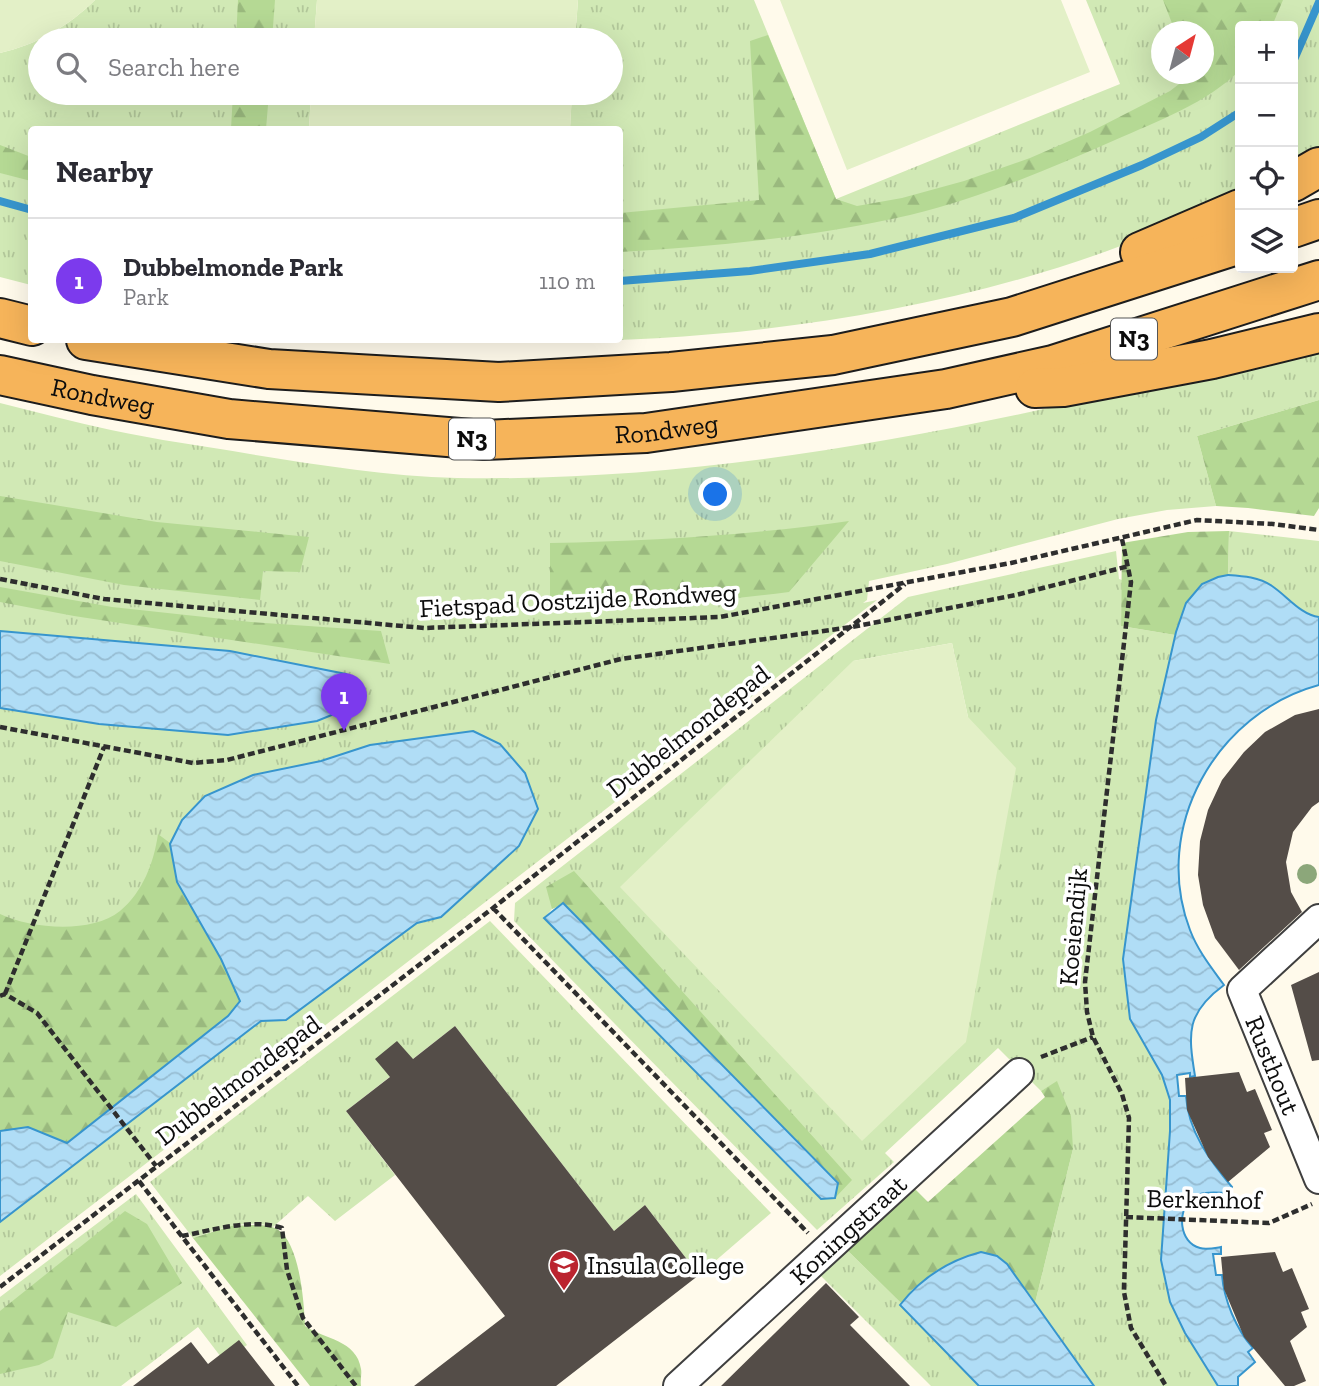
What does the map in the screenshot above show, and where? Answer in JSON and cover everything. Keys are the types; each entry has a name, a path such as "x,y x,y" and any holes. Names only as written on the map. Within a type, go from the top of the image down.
{"highway":[{"path":"1298,179 1319,167"},
{"name":"N3","path":"1012,317 1053,284 1166,243 1238,210"},
{"path":"1298,226 1319,219"},
{"name":"Rondweg","path":"105,343 269,369 499,382 671,372 833,355 1012,317 1235,246"},
{"name":"Rondweg","path":"0,375 92,395 229,419 484,440 646,433 946,389 1053,365 1319,280"},
{"path":"0,318 28,325"},
{"name":"N3","path":"946,389 1063,387 1212,359 1319,333"}],"street":[{"name":"Rusthout","path":"1319,919 1242,990 1319,1179"},
{"name":"Koningstraat","path":"678,1386 1019,1073"}],"path":[{"name":"Fietspad Oostzijde Rondweg","path":"0,579 104,598 424,628 720,617 1011,563 1197,520 1273,524 1319,530"},
{"name":"Koeiendijk","path":"1122,538 1131,582 1085,982 1087,1012 1093,1037 1122,1094 1129,1118 1124,1292 1131,1328 1166,1386"},
{"path":"0,727 193,763 227,760 621,659 852,627 1016,595 1129,566"},
{"name":"Dubbelmondepad","path":"0,1287 493,908 906,583"},
{"path":"104,747 3,995 37,1013 156,1166"},
{"path":"493,908 826,1251"},
{"path":"1019,1073 1049,1053 1093,1037"},
{"path":"139,1181 298,1386"},
{"name":"Berkenhof","path":"1126,1217 1204,1218 1269,1223 1319,1201"},
{"path":"182,1236 222,1228 269,1224 282,1228 287,1270 303,1318 356,1386"}],"green space":[{"path":"0,0 95,0 59,28 28,28 28,44 0,53"},
{"path":"95,0 317,0 315,28 59,28"},
{"path":"238,0 275,0 273,28 237,28"},
{"path":"317,0 578,0 576,28 315,28"},
{"path":"578,0 754,0 836,199 1120,84 1086,0 1319,0 1319,146 1298,160 1298,21 1235,21 1235,194 1154,233 1082,260 931,301 854,316 775,328 623,340 623,126 570,126 571,105 623,105 623,28 576,28"},
{"path":"780,0 1061,0 1090,72 847,170"},
{"path":"1163,0 1283,0 1274,21 1235,21 1235,75 1213,92 1165,118 1014,182 936,208 874,223 802,235 623,252 623,213 759,200 750,41 768,35 836,199 857,206 902,198 964,181 1030,158 1090,132 1179,84 1214,84 1214,21 1171,21"},
{"path":"28,44 28,105 310,105 309,126 28,126 28,284 0,277 0,53"},
{"path":"232,105 268,105 266,126 231,126"},
{"path":"310,105 571,105 570,126 309,126"},
{"path":"0,145 28,156 28,180 0,173"},
{"path":"1319,344 1319,400 1197,436 1216,506 1167,510 1118,519 947,564 869,581 867,600 863,603 877,600 0,1276 0,403 146,437 353,469 457,478 567,477 676,469 892,439 1106,395"},
{"path":"1319,400 1319,508 1314,516 1216,506 1197,436"},
{"path":"0,496 157,522 309,537 300,572 263,571 260,600 124,585 0,561"},
{"path":"849,521 789,592 670,604 550,610 550,543 700,537"},
{"path":"1229,531 1319,541 1319,617 1302,611 1259,581 1248,576 1228,575"},
{"path":"1229,531 1228,575 1206,583 1192,596 1175,635 1121,626 1122,543 1188,532"},
{"path":"1116,551 1119,579 1122,580 1121,626 1175,635 1156,720 1130,1019 1162,1075 1170,1100 1161,1260 1185,1333 1218,1386 1094,1386 1035,1303 1073,1149 1057,1082 1041,1091 998,1048 885,1153 894,1162 817,1230 514,921 515,903 908,597","holes":["952,643 968,717 853,661","563,904 838,1182 835,1198 544,918 552,909"]},
{"path":"0,587 112,607 251,622 381,631 390,664 74,616 0,602"},
{"path":"952,643 968,717 1016,768 966,1042 862,1141 620,887 853,661"},
{"path":"158,834 170,843 241,1000 228,1016 67,1143 28,1127 0,1131 0,914 28,923 61,927 94,923 108,918 120,911 141,886 154,855"},
{"path":"574,871 852,1180 835,1198 838,1182 563,904 552,909 546,887"},
{"path":"490,921 771,1213 699,1275 645,1205 614,1231 455,1026 346,1111 395,1175 335,1221 308,1196 273,1227 242,1224 193,1238 150,1182"},
{"path":"1057,1081 1071,1116 1073,1149 1035,1303 1007,1264 937,1270 912,1290 902,1304 847,1250 915,1189 928,1202 1045,1097 1041,1091"},
{"path":"136,1194 247,1345 224,1361 198,1327 121,1386 0,1386 0,1297"},
{"path":"125,1211 147,1224 182,1283 116,1327 68,1312 53,1358 39,1365 0,1374 0,1311"},
{"path":"231,1226 274,1228 285,1236 296,1260 305,1326 347,1346 353,1352 361,1369 361,1386 310,1386 193,1238"},
{"path":"847,1250 979,1386 931,1386 819,1274"}],"water":[{"path":"1228,575 1251,577 1267,583 1300,609 1319,617 1319,685 1282,699 1250,721 1223,748 1201,780 1187,815 1179,853 1180,891 1190,930 1201,952 1224,985 1202,1005 1196,1015 1191,1036 1195,1076 1190,1077 1190,1073 1177,1075 1179,1096 1186,1096 1196,1133 1208,1156 1232,1187 1229,1193 1204,1193 1191,1199 1184,1211 1182,1226 1193,1245 1205,1249 1221,1247 1221,1254 1213,1254 1216,1275 1222,1275 1232,1314 1253,1348 1248,1352 1255,1362 1238,1377 1238,1386 1218,1386 1185,1333 1170,1302 1161,1260 1170,1100 1162,1075 1130,1019 1123,959 1156,720 1176,632 1186,603 1202,584"},
{"path":"0,631 230,651 346,674 357,682 357,693 349,708 317,721 228,735 99,724 0,708"},
{"path":"473,731 500,744 525,773 538,809 519,846 441,917 417,923 286,1020 261,1021 0,1222 0,1131 28,1127 67,1143 228,1016 240,1001 221,959 177,882 170,844 182,820 205,796 253,775 321,761 370,745"},
{"path":"563,903 838,1183 835,1198 821,1199 544,918"},
{"path":"981,1252 997,1256 1007,1264 1094,1386 979,1386 900,1305 936,1272 957,1260"}],"building":[{"path":"1319,709 1319,802 1293,832 1286,862 1291,892 1302,912 1239,970 1215,938 1203,905 1198,875 1200,841 1208,810 1222,780 1244,752 1265,732 1295,715"},
{"path":"1319,972 1319,1060 1312,1061 1291,985"},
{"path":"455,1026 614,1231 645,1205 699,1275 556,1386 414,1386 505,1316 346,1111 390,1077 375,1059 397,1041 413,1059"},
{"path":"1239,1072 1247,1092 1255,1089 1272,1130 1264,1133 1270,1147 1228,1182 1208,1157 1187,1110 1185,1078"},
{"path":"1275,1252 1283,1272 1292,1268 1309,1309 1301,1312 1307,1327 1290,1341 1306,1381 1294,1386 1285,1386 1244,1337 1224,1289 1221,1257"},
{"path":"826,1283 859,1317 850,1325 910,1386 721,1386"},
{"path":"239,1340 275,1386 133,1386 191,1342 208,1364"}],"waterway":[{"path":"1298,50 1319,2"},
{"path":"623,281 750,271 870,254 1014,218 1142,165 1201,137 1235,115"},
{"path":"0,201 28,209"}],"place":[{"name":"Dubbelmonde Park","path":"344,731"},
{"name":"Insula College","path":"564,1292"}]}
